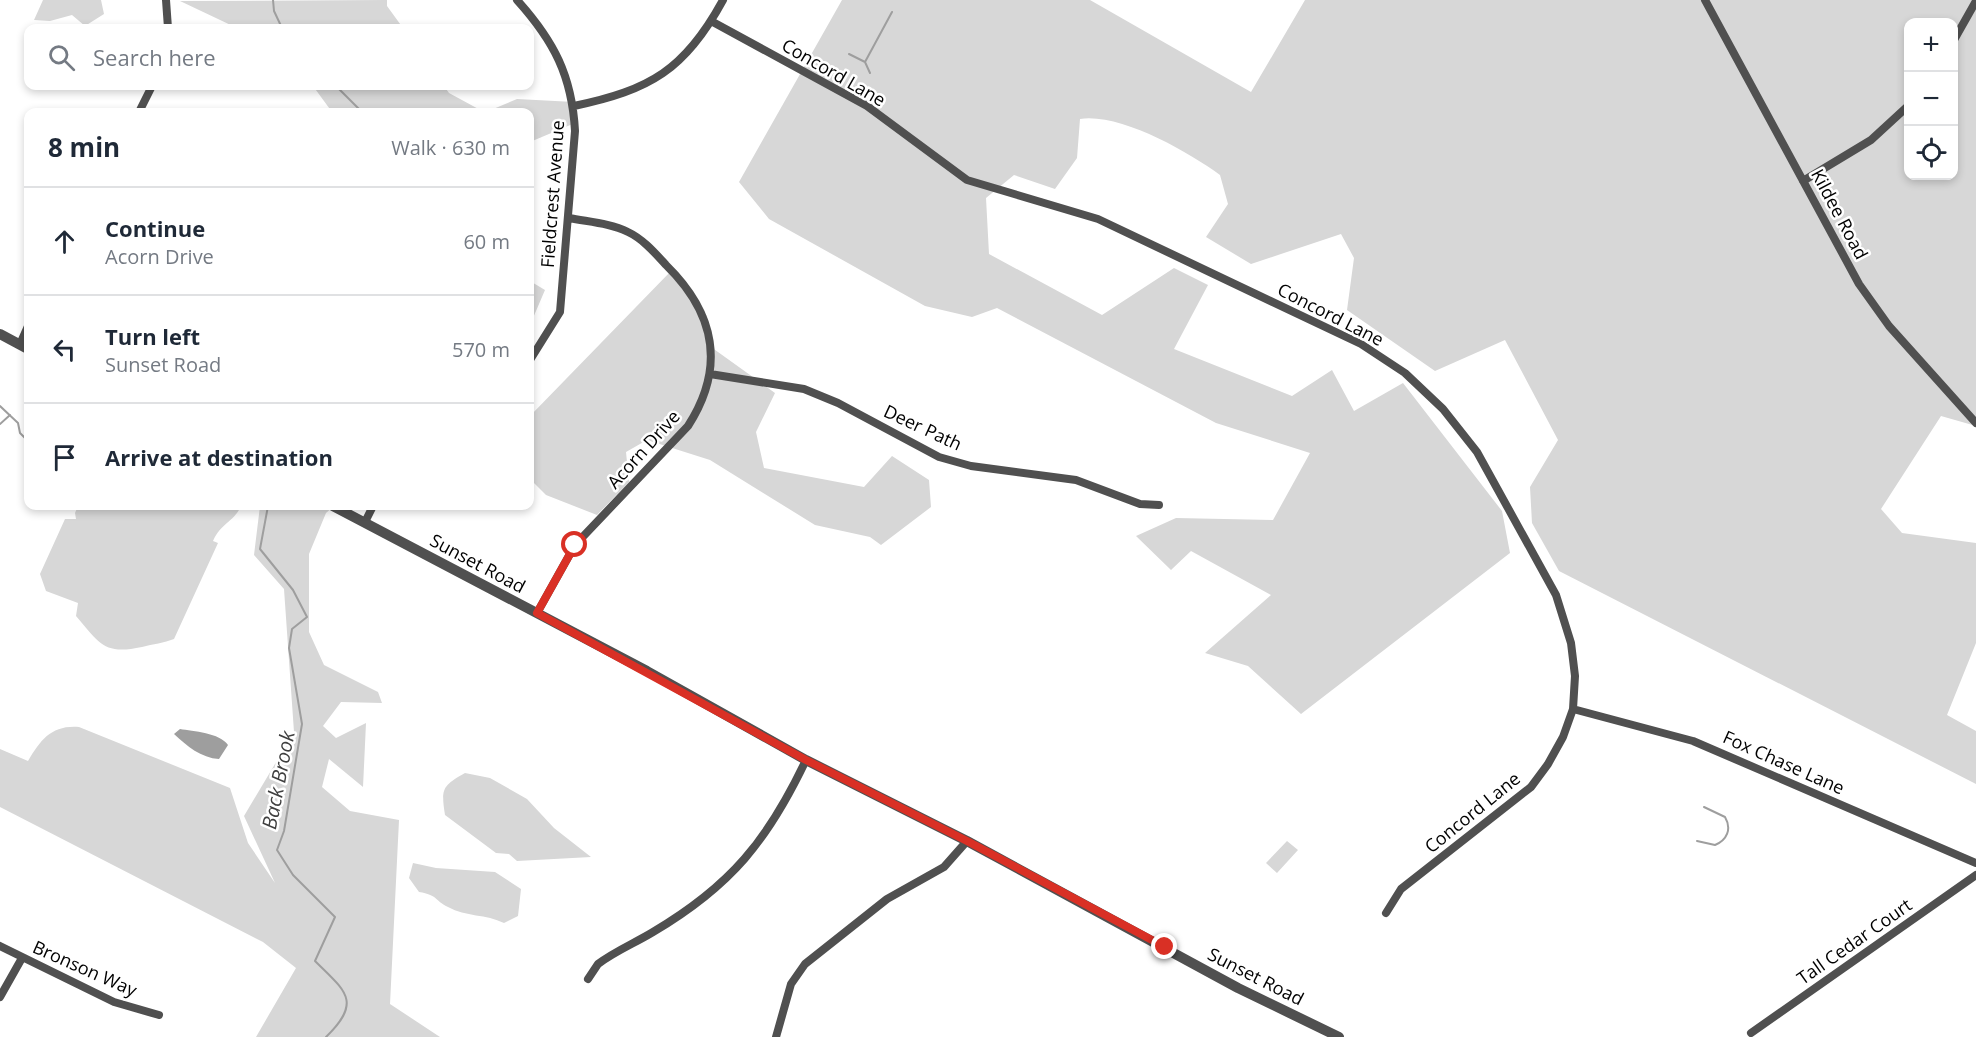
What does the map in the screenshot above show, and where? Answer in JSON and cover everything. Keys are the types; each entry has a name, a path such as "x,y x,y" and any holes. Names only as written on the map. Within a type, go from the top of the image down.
{"street":[{"path":"166,0 168,24"},
{"name":"Fieldcrest Avenue","path":"518,0 554,46 574,106 575,131 560,312 534,354"},
{"path":"574,106 619,96 653,80 678,62 711,21 723,0"},
{"name":"Kildee Road","path":"1705,0 1866,295 1889,326 1976,423"},
{"path":"1958,32 1976,1"},
{"name":"Concord Lane","path":"711,21 867,106 967,180 1098,219 1361,344 1405,373 1443,409 1477,452 1556,595 1571,643 1575,676 1573,709 1558,746 1531,787 1401,889 1386,913"},
{"path":"141,108 150,90"},
{"path":"1803,181 1871,140 1904,110"},
{"name":"Acorn Drive","path":"537,613 575,545 688,426 702,405 710,374 709,332 700,306 684,282 637,237 614,226 569,218"},
{"path":"0,334 24,346"},
{"name":"Deer Path","path":"710,374 804,389 838,403 939,457 971,466 1076,480 1140,504 1159,505"},
{"name":"Sunset Road","path":"341,510 537,613 806,760 967,841 1238,988 1339,1037"},
{"path":"365,522 371,510"},
{"name":"Fox Chase Lane","path":"1573,709 1693,741 1976,863"},
{"path":"588,979 598,964 706,896 741,865 777,817 806,760"},
{"path":"776,1037 791,984 805,964 887,899 945,867 967,841"},
{"name":"Tall Cedar Court","path":"1751,1034 1976,875"},
{"name":"Bronson Way","path":"0,946 114,1002 159,1015"},
{"path":"0,997 22,958"}],"shaded area":[{"path":"43,0 101,0 104,14 88,24 83,24 72,15 50,21 34,20"},
{"path":"387,0 387,6 400,24 229,24 180,1"},
{"path":"842,0 1090,0 1251,92 1305,0 1976,0 1976,426 1941,416 1881,509 1902,533 1976,543 1976,643 1947,715 1976,731 1976,784 1559,571 1532,523 1530,487 1558,440 1505,340 1435,371 1347,310 1354,258 1341,234 1251,264 1206,237 1228,204 1220,175 1190,155 1153,136 1114,122 1080,119 1077,158 1055,189 1014,175 986,198 989,254 1102,315 1174,268 1208,285 1174,349 1292,396 1332,370 1354,411 1403,383 1502,511 1510,553 1301,714 1248,666 1205,653 1271,595 1191,551 1171,570 1136,536 1176,518 1273,520 1310,453 1216,423 997,308 972,317 925,306 769,219 739,182"},
{"path":"316,90 447,90 477,108 329,108"},
{"path":"517,99 574,102 575,123 534,140 534,108 496,108"},
{"path":"671,271 707,316 711,347 775,393 756,432 764,468 864,487 892,456 929,480 931,507 881,545 870,537 815,525 710,460 647,440 626,452 629,482 597,515 546,495 534,483 534,412"},
{"path":"534,283 545,290 534,316"},
{"path":"76,510 239,510 216,535 213,541 218,543 174,639 129,649 111,648 104,645 76,616 78,603 46,591 40,574 65,519 76,519"},
{"path":"260,510 329,510 326,513 309,554 309,632 324,665 378,692 382,703 341,702 323,726 336,738 366,723 363,787 329,759 322,787 350,811 399,820 390,1004 440,1037 256,1037 296,968 263,942 0,807 0,749 28,761 43,740 54,731 61,728 79,727 230,788 248,843 275,883 244,816 294,732 284,589 254,555"},
{"path":"180,729 213,735 228,745 219,759 200,754 174,734"},
{"path":"465,773 490,778 527,799 554,828 591,857 517,861 509,854 496,853 445,815 443,799 445,789 452,781"},
{"path":"1287,841 1298,850 1277,873 1266,863"},
{"path":"413,863 436,868 495,872 521,889 518,916 504,923 448,907 433,896 419,892 409,878"}],"waterway":[{"name":"Back Brook","path":"273,0 274,11 280,24"},
{"path":"865,62 892,12"},
{"path":"849,54 865,62 870,73"},
{"name":"Back Brook","path":"340,90 358,108"},
{"path":"0,406 18,423 20,433 24,437"},
{"path":"0,424 10,415"},
{"name":"Back Brook","path":"267,510 260,549 293,590 307,617 292,629 289,648 302,724 284,831 277,850 293,875 335,917 315,961 335,980 346,997 347,1005 337,1025 326,1037"},
{"path":"1697,841 1715,845 1725,837 1728,830 1725,817 1704,807"}],"route":[{"path":"575,545 558,570 537,613 647,671 806,760 967,841 1165,947"}]}
